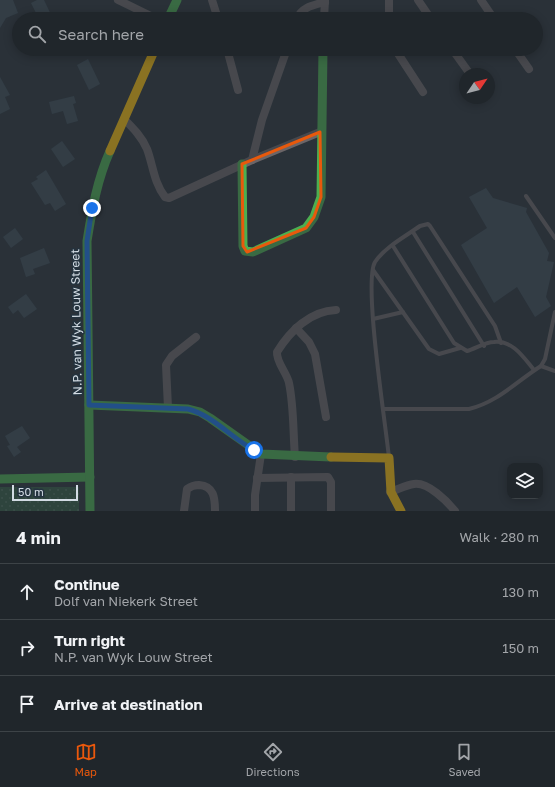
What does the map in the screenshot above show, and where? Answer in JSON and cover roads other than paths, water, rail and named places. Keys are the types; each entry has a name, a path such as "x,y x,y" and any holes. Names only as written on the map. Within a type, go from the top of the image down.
{"street":[{"path":"118,0 143,12"},
{"path":"171,12 177,0"},
{"path":"212,0 216,12"},
{"path":"389,0 390,12"},
{"path":"418,0 426,12"},
{"path":"481,0 489,12"},
{"path":"300,12 307,7 325,1 324,12"},
{"name":"N.P. van Wyk Louw Street","path":"90,511 87,241 92,208 104,166 152,56"},
{"path":"229,56 238,90"},
{"path":"252,160 262,120 284,56"},
{"path":"242,164 243,246 245,251 251,252 302,231 314,217 321,197 320,132 323,56"},
{"path":"400,56 423,92"},
{"path":"457,56 466,68"},
{"path":"520,56 529,69"},
{"path":"124,119 144,144 158,186 165,197 174,196 242,164 320,132"},
{"path":"295,457 290,389 286,373 276,355 280,347 296,328 312,317 336,310"},
{"path":"296,328 309,342 315,354 326,417"},
{"path":"168,408 166,365 172,356 196,337"},
{"path":"89,405 188,409 200,412 261,454 295,457 390,458 390,492 394,502 401,511"},
{"path":"254,511 261,454"},
{"path":"0,479 90,477"},
{"path":"291,477 291,511"},
{"path":"257,478 328,477 331,482 331,511"},
{"path":"390,492 413,484 421,484 450,505 455,511"},
{"path":"184,511 187,489 195,485 206,486 213,492 215,511"}],"lane":[{"path":"526,196 555,238"},
{"path":"390,458 373,319 371,278 375,262 420,226 428,224 434,230 495,326 501,342"},
{"path":"413,232 484,346"},
{"path":"394,246 454,343 467,351 493,342 501,342 517,350 534,370"},
{"path":"373,270 429,349 434,353 439,354 460,348"},
{"path":"373,319 403,312"},
{"path":"384,409 470,409 481,406 495,399 541,366 545,359 555,312"},
{"path":"541,366 555,370"}]}
